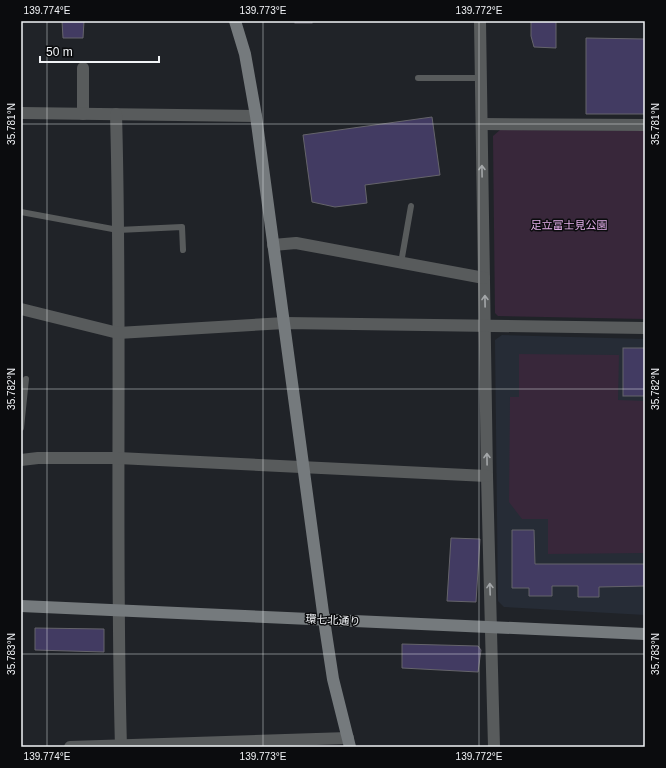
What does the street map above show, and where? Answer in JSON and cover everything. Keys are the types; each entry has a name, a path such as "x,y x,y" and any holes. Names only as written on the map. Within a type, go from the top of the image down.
{"street":[{"path":"70,747 349,742 333,679 256,116 244,54 235,21"},
{"path":"480,21 487,476 494,747"},
{"path":"83,68 83,114"},
{"path":"21,113 256,116"},
{"path":"116,114 118,230 118,610 121,746"},
{"path":"482,124 645,125"},
{"path":"273,245 296,243 484,278"},
{"path":"21,309 118,333 285,323 485,324 645,328"},
{"path":"21,460 38,458 118,458 487,476"},
{"name":"環七北通り","path":"21,606 645,634"}],"lane":[{"path":"418,78 481,78"},
{"path":"400,263 411,206"},
{"path":"21,212 118,230 182,227 183,250"},
{"path":"21,428 26,379"}],"shaded area":[{"path":"502,335 645,339 645,615 504,607 498,601 495,340"}],"green space":[{"name":"足立富士見公園","path":"500,130 645,131 645,319 498,316 495,313 493,136"},
{"path":"519,354 619,355 618,400 645,401 645,553 548,554 548,519 522,519 509,502 510,397 519,397"}],"building":[{"path":"62,21 84,21 83,38 63,38"},
{"path":"295,21 312,21 312,23 295,23"},
{"path":"531,21 556,21 556,48 534,47 531,36"},
{"path":"586,38 645,39 645,114 586,114"},
{"path":"432,117 440,175 365,185 367,203 335,207 312,202 303,135"},
{"path":"623,348 645,348 645,396 623,396"},
{"path":"512,530 534,530 535,564 645,564 645,586 599,587 599,597 578,597 578,586 552,586 552,596 529,596 529,588 512,588"},
{"path":"451,538 480,539 476,602 447,601"},
{"path":"35,628 104,629 104,652 35,650"},
{"path":"402,644 478,646 481,650 478,672 402,668"}]}
